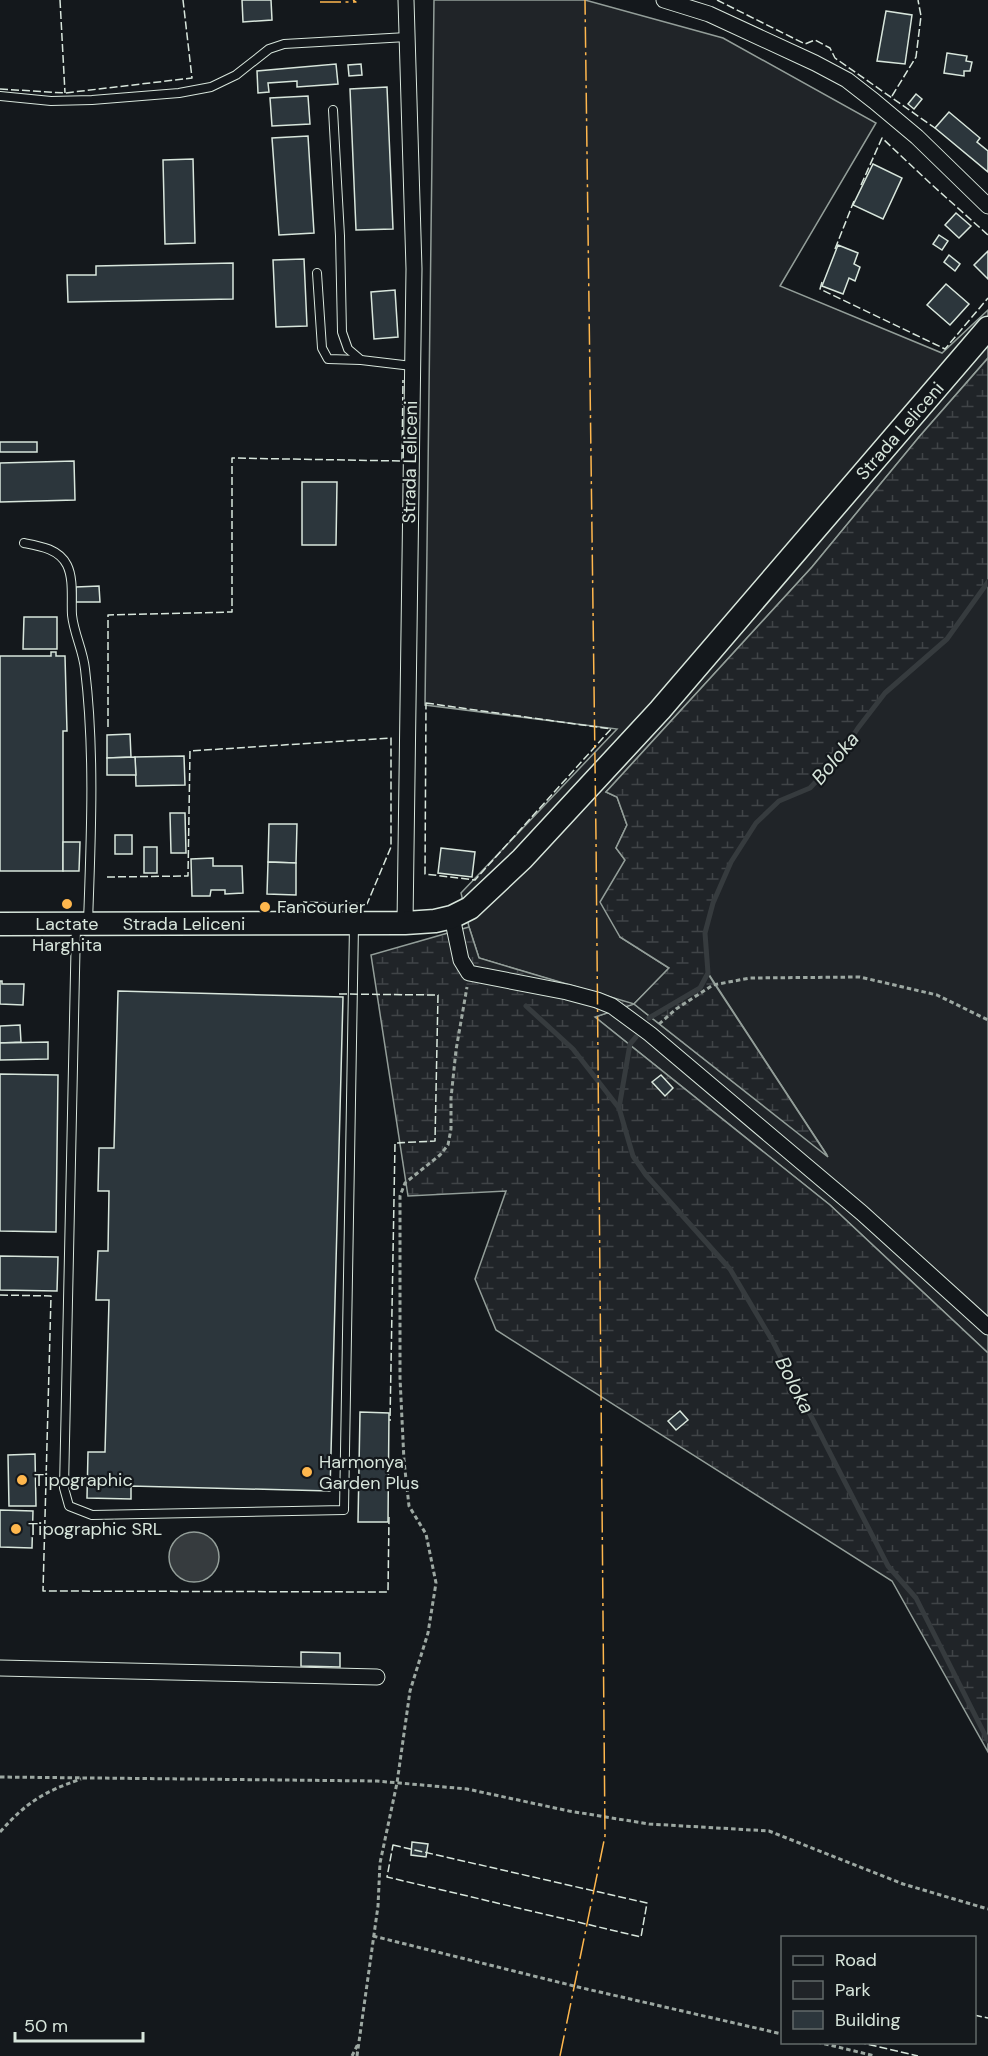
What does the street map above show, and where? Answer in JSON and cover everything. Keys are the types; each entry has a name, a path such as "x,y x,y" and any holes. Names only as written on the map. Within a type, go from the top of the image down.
{"main road":[{"name":"Strada Leliceni","path":"0,924 405,923 435,921 452,917 470,908 522,859 660,710 988,328"}],"street":[{"name":"Strada Leliceni","path":"405,923 414,269 406,0"},
{"path":"664,0 709,14 847,80 917,138 988,206"},
{"path":"452,917 461,960 469,973 597,1000 612,1006 650,1034 862,1213 988,1327"},
{"path":"0,1668 377,1677"}],"lane":[{"path":"0,96 51,101 179,93 211,87 236,75 269,49 284,44 407,37"},
{"path":"333,110 340,236 342,332 348,349 361,360"},
{"path":"317,273 322,348 328,359 412,366"},
{"path":"24,543 40,546 56,553 68,566 76,635 82,650 90,743 64,1488 69,1506 92,1515 344,1510 354,924"}],"path":[{"path":"357,2056 378,1906 380,1863 397,1783 410,1691 428,1633 436,1583 426,1534 409,1506 404,1461 400,1378 400,1196 405,1183 440,1155 448,1144 456,1050 469,973"},
{"path":"650,1034 676,1009 713,985 750,978 860,977 937,994 988,1020"},
{"path":"0,1777 286,1779 397,1783 467,1789 569,1811 649,1824 769,1831 903,1884 988,1910"},
{"path":"0,1832 27,1804 57,1787 86,1778"},
{"path":"374,1935 578,1987 781,2034"},
{"path":"352,2056 360,2040"},
{"path":"821,2044 875,2056"}],"green space":[{"path":"434,0 585,0 723,38 876,123 780,286 942,353 988,310 988,358 919,437 812,567 606,792 617,797 627,825 616,848 625,860 620,937 669,968 634,1004 827,1155 708,973 705,933 713,903 731,862 756,823 779,801 811,788 839,757 885,693 947,639 988,582 988,1353 830,1205 595,1017 632,1004 479,958 461,893 617,729 425,705"},
{"path":"988,358 988,582 947,639 885,693 839,757 810,788 779,801 756,823 731,862 713,903 705,933 708,974 828,1157 634,1004 669,968 620,937 600,902 625,860 616,848 627,825 617,797 606,792 812,567 919,437"},
{"path":"469,927 479,958 634,1004 595,1017 830,1205 988,1353 988,1752 892,1581 496,1330 475,1279 506,1191 408,1196 371,955"}],"shaded area":[{"path":"199,1532 212,1539 218,1547 218,1567 212,1575 204,1581 189,1582 176,1575 170,1567 169,1552 176,1539 184,1533"}],"building":[{"path":"242,0 271,0 272,20 243,22"},
{"path":"886,11 912,15 905,64 877,61"},
{"path":"947,53 967,56 966,61 972,62 970,71 964,71 964,76 944,73"},
{"path":"336,64 338,84 297,87 297,81 268,83 269,92 258,93 257,71"},
{"path":"361,64 362,75 349,76 348,65"},
{"path":"387,87 393,229 356,230 350,89"},
{"path":"916,94 922,99 914,109 908,104"},
{"path":"308,96 310,124 272,126 270,98"},
{"path":"949,112 980,138 977,142 988,151 988,172 935,128"},
{"path":"308,136 314,233 279,235 272,138"},
{"path":"193,159 195,243 165,244 163,160"},
{"path":"873,164 902,178 883,219 853,205"},
{"path":"956,213 971,226 959,238 945,225"},
{"path":"939,235 948,241 942,250 933,244"},
{"path":"838,245 858,253 854,264 860,267 855,281 849,278 843,294 822,286"},
{"path":"988,251 988,279 974,265"},
{"path":"949,255 960,264 955,271 944,262"},
{"path":"304,259 307,326 276,327 273,260"},
{"path":"233,263 233,299 68,302 67,275 96,275 96,266"},
{"path":"946,284 969,304 950,325 927,305"},
{"path":"395,290 398,337 374,339 371,292"},
{"path":"0,442 37,442 37,452 0,452"},
{"path":"74,461 75,500 0,502 0,463"},
{"path":"302,482 337,482 336,545 302,545"},
{"path":"99,586 100,602 76,602 76,587"},
{"path":"24,617 57,617 57,649 23,649"},
{"path":"51,652 56,652 56,656 65,656 67,731 63,731 63,871 0,871 0,656 51,656"},
{"path":"130,734 131,757 107,758 107,735"},
{"path":"184,756 185,785 136,786 135,757"},
{"path":"135,757 136,775 107,775 107,758"},
{"path":"170,813 185,813 186,853 171,853"},
{"path":"269,824 297,824 296,863 268,862"},
{"path":"115,835 132,835 132,854 115,854"},
{"path":"63,842 80,842 79,871 63,871"},
{"path":"144,847 157,847 157,873 144,873"},
{"path":"441,848 475,852 472,877 438,873"},
{"path":"213,858 213,866 242,866 243,893 225,894 225,890 211,890 210,896 192,896 191,859"},
{"path":"268,862 296,863 296,895 267,894"},
{"path":"0,981 2,984 24,984 23,1005 0,1004"},
{"path":"118,991 343,997 330,1491 131,1486 131,1499 87,1498 88,1452 105,1452 109,1300 96,1300 98,1251 108,1251 109,1191 98,1191 99,1148 114,1148"},
{"path":"20,1025 21,1042 0,1043 0,1026"},
{"path":"48,1042 48,1059 0,1060 0,1043"},
{"path":"0,1074 58,1075 56,1232 0,1231"},
{"path":"661,1075 673,1088 665,1096 652,1082"},
{"path":"0,1256 58,1257 57,1291 0,1290"},
{"path":"680,1411 688,1420 676,1430 668,1421"},
{"path":"360,1412 389,1413 388,1522 358,1522"},
{"name":"Tipographic","path":"35,1454 36,1506 9,1506 8,1455"},
{"name":"Tipographic SRL","path":"0,1510 33,1511 32,1548 0,1547"},
{"path":"301,1652 340,1653 340,1667 301,1666"},
{"path":"412,1842 428,1844 426,1857 411,1855"}],"waterway":[{"name":"Boloka","path":"649,1018 700,988 708,973 705,933 713,903 731,862 756,823 779,801 810,788 839,757 885,693 947,639 988,582"},
{"path":"526,1006 573,1049 619,1108"},
{"name":"Boloka","path":"636,1037 630,1044 619,1108 633,1156 646,1175 730,1269 772,1340 888,1566 916,1598 988,1741"}],"fence":[{"path":"60,0 65,93"},
{"path":"0,89 65,93 192,78 183,0"},
{"path":"717,0 805,44 815,40 830,48 835,58 935,128"},
{"path":"892,96 916,57 921,16 918,0"},
{"path":"861,185 882,138 988,235"},
{"path":"835,249 854,201"},
{"path":"822,282 820,289 945,349 988,298"},
{"path":"108,727 108,615 232,612 232,458 402,461 403,380"},
{"path":"426,703 611,729 475,880 425,874 426,703"},
{"path":"107,877 188,876 190,751 391,738 391,847 367,904 303,902"},
{"path":"339,994 438,995 435,1141 395,1143 390,1421"},
{"path":"0,1295 51,1296 43,1591 388,1592 389,1517"},
{"path":"393,1845 647,1903 641,1937 387,1877 393,1845"},
{"path":"976,2015 988,2018"},
{"path":"867,2044 918,2056"}],"power":[{"path":"320,2 356,2 353,0"},
{"path":"560,2056 605,1836 596,838 585,0"}],"place":[{"name":"Lactate Harghita","path":"67,904"},
{"name":"Fancourier","path":"265,907"},
{"name":"Harmonya Garden Plus","path":"307,1472"},
{"name":"Tipographic","path":"22,1480"},
{"name":"Tipographic SRL","path":"16,1529"}]}
